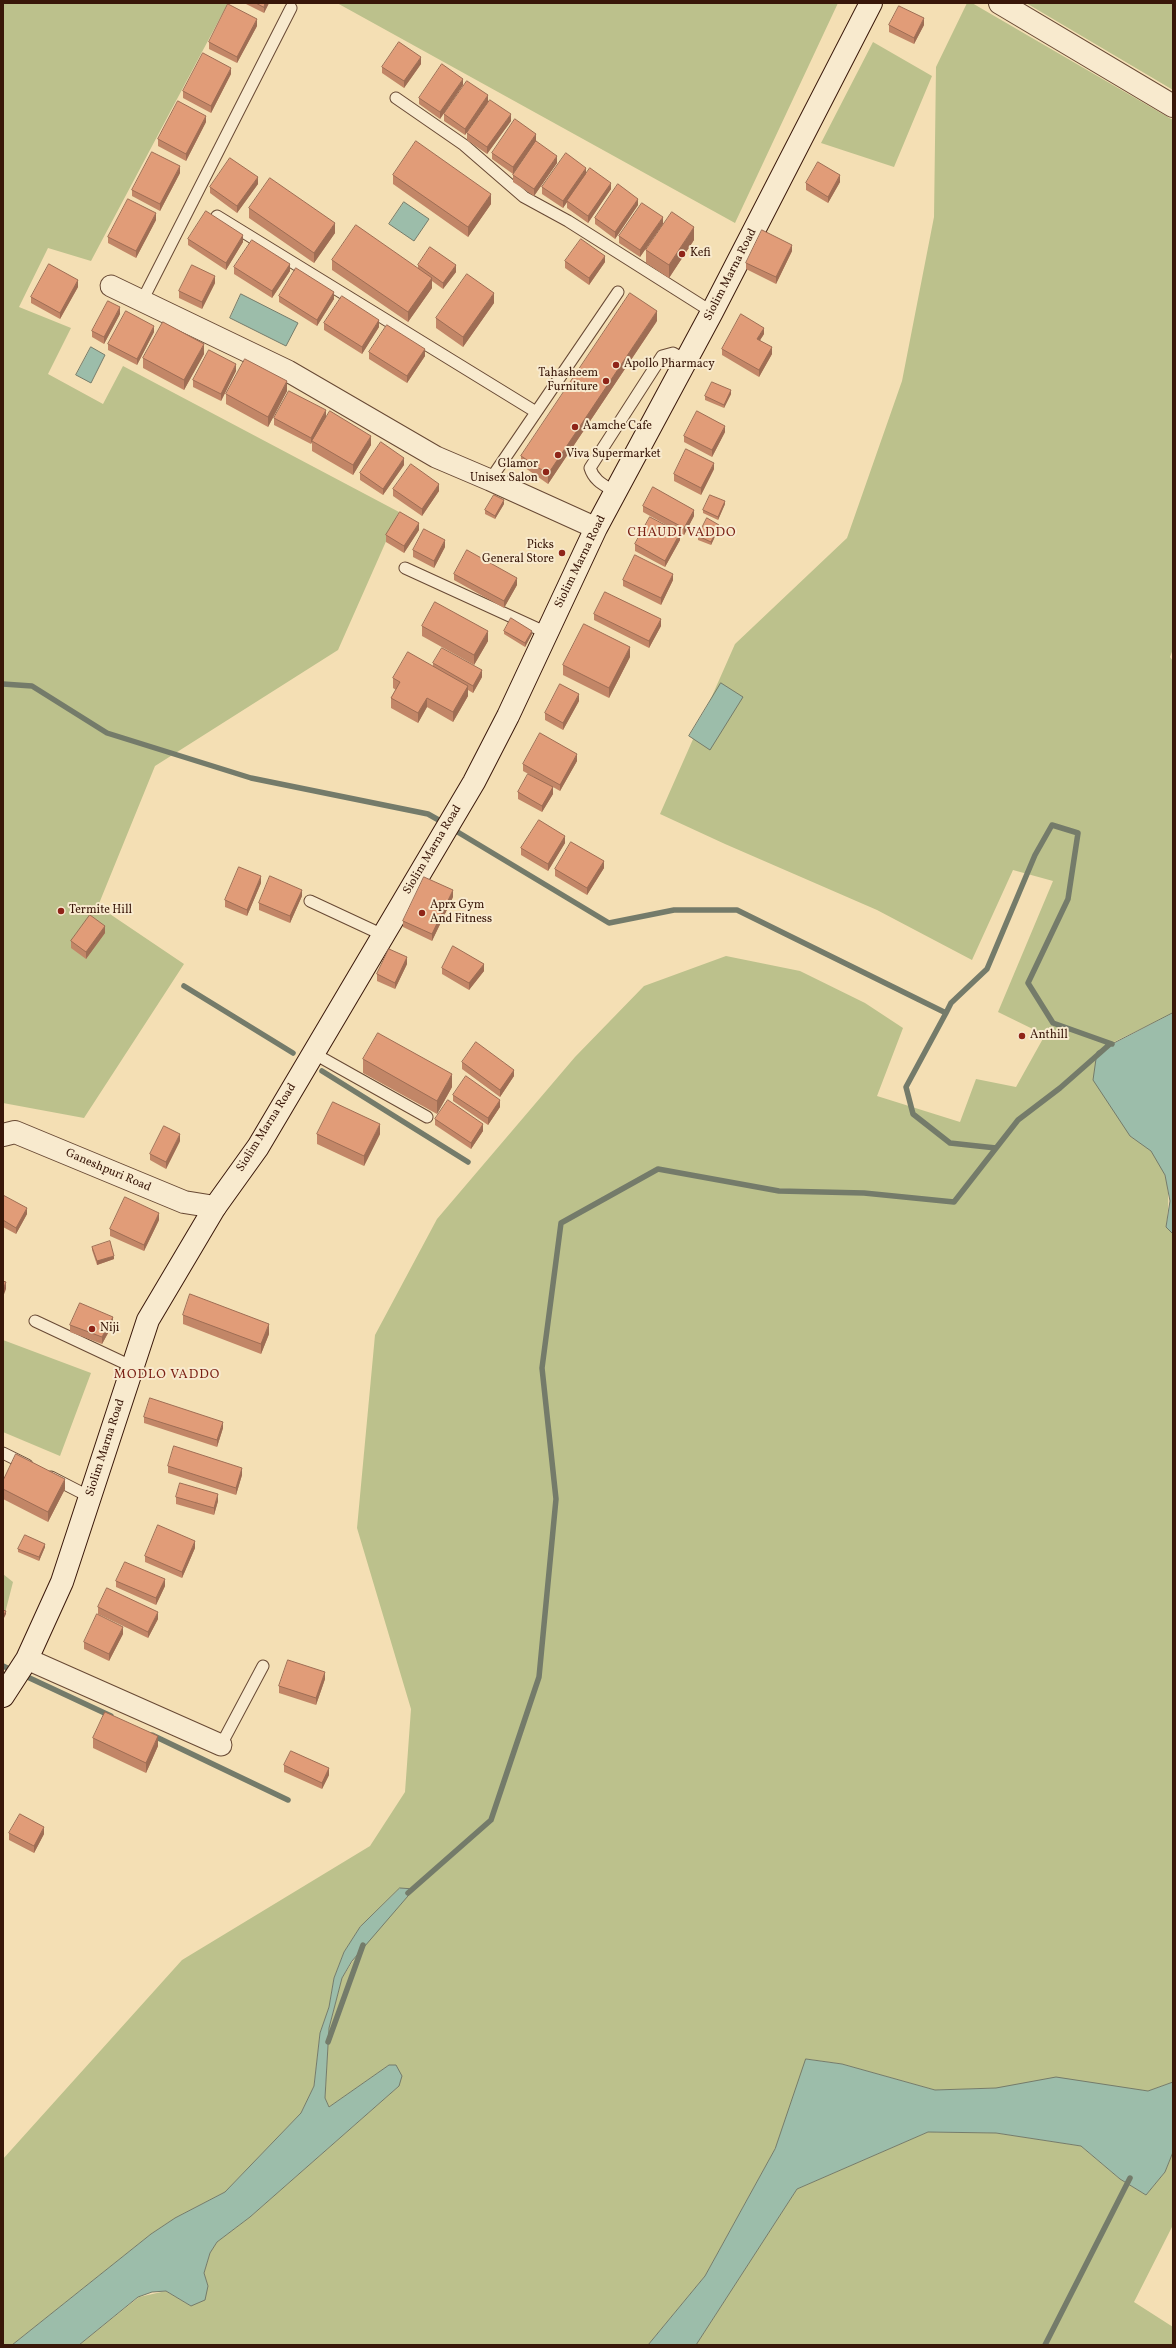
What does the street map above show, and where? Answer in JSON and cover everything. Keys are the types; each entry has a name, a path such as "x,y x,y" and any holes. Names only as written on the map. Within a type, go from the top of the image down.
{"main road":[{"name":"Siolim Marna Road","path":"3,1696 28,1659 62,1582 148,1320 215,1207 258,1147 474,782 508,716 596,528 712,312 871,3"},
{"path":"1000,3 1173,106"},
{"name":"Ganeshpuri Road","path":"3,1135 15,1132 184,1202 215,1207"}],"street":[{"path":"111,286 288,371 436,457 596,528"},
{"path":"28,1659 221,1745"}],"lane":[{"path":"142,301 291,8"},
{"path":"396,98 464,145 524,197 568,221 712,312"},
{"path":"217,216 536,412"},
{"path":"490,480 618,292"},
{"path":"615,492 592,476 590,468 662,356 673,353 686,360"},
{"path":"405,568 547,633"},
{"path":"310,901 383,935"},
{"path":"313,1053 427,1117"},
{"path":"35,1321 133,1367"},
{"path":"3,1453 90,1497"},
{"path":"221,1745 263,1666"}],"green space":[{"path":"3,3 228,3 91,261 48,248 19,307 71,328 48,374 103,404 123,366 399,512 338,650 155,766 98,906 184,964 84,1118 3,1103"},
{"path":"337,3 838,3 735,223"},
{"path":"967,3 972,3 1173,120 1173,649 1170,657 1173,661 1173,1013 1110,1044 1130,1136 1151,1150 1158,1158 1166,1177 1168,1187 1168,1207 1166,1227 1173,1234 1173,2082 1148,2091 1123,2088 996,2088 935,2090 842,2064 807,2059 775,2149 705,2276 648,2345 79,2345 139,2297 166,2291 191,2306 208,2286 204,2273 210,2253 217,2242 250,2217 399,2086 389,2065 329,2107 325,2098 329,2028 342,1978 400,1888 360,1927 344,1952 334,1978 329,2007 320,2033 314,2086 301,2113 225,2192 175,2218 151,2234 12,2345 3,2345 3,2159 182,1960 370,1846 405,1792 411,1709 357,1528 375,1335 437,1219 575,1057 644,986 726,956 800,971 865,1003 903,1028 877,1096 960,1122 976,1079 1016,1087 1045,1035 998,1012 1053,881 1013,870 972,960 877,910 660,814 735,644 847,538 902,381 934,217 936,67"},
{"path":"1026,3 1173,3 1173,90"},
{"path":"873,42 932,76 894,167 821,143"},
{"path":"3,1340 91,1373 60,1456 3,1432"},
{"path":"3,1574 13,1582 3,1621"},
{"path":"928,2132 996,2133 1081,2146 1120,2179 1146,2195 1165,2172 1173,2152 1173,2225 1134,2302 1173,2327 1173,2345 696,2345 797,2189"}],"shaded area":[{"path":"404,202 429,219 414,241 389,224"},
{"path":"241,294 298,323 286,346 230,318"},
{"path":"91,347 105,355 91,383 76,375"},
{"path":"721,683 743,697 710,750 689,736"},
{"path":"1173,1013 1173,1234 1166,1227 1170,1201 1165,1175 1151,1151 1130,1136 1093,1080 1097,1052"},
{"path":"400,1888 414,1889 352,1961 342,1978 329,2028 325,2098 329,2107 389,2065 396,2065 402,2076 399,2086 250,2217 217,2242 210,2253 204,2273 208,2286 205,2300 191,2306 166,2291 152,2292 138,2297 79,2345 12,2345 151,2234 175,2218 225,2192 301,2113 314,2086 320,2033 329,2007 334,1978 344,1952 360,1927"},
{"path":"806,2059 842,2064 935,2090 996,2088 1056,2077 1148,2091 1173,2082 1173,2152 1165,2172 1146,2195 1120,2179 1081,2146 996,2133 928,2132 797,2189 696,2345 648,2345 705,2276 775,2149"}],"building":[{"path":"256,3 265,3 264,7"},
{"path":"228,4 257,19 237,57 209,42"},
{"path":"899,6 924,18 914,38 889,25"},
{"path":"399,42 421,57 404,81 382,67"},
{"path":"203,53 231,68 211,106 183,91"},
{"path":"442,64 463,79 440,112 419,98"},
{"path":"467,81 488,95 465,129 444,114"},
{"path":"490,100 511,114 487,147 467,133"},
{"path":"178,101 206,116 186,154 158,139"},
{"path":"515,119 536,134 513,167 492,153"},
{"path":"416,141 491,194 468,227 393,175"},
{"path":"536,141 557,156 534,189 513,175"},
{"path":"152,152 180,166 160,204 132,190"},
{"path":"566,153 586,168 563,201 542,187"},
{"path":"230,158 258,177 237,206 210,187"},
{"path":"818,162 840,175 828,197 806,183"},
{"path":"590,168 611,183 588,216 567,201"},
{"path":"270,178 335,223 314,253 249,208"},
{"path":"618,184 638,199 615,232 595,218"},
{"path":"128,199 156,213 136,251 108,237"},
{"path":"642,203 663,217 640,250 619,236"},
{"path":"206,211 243,235 226,263 188,239"},
{"path":"672,212 694,227 669,265 646,250"},
{"path":"356,225 432,278 408,312 332,260"},
{"path":"762,230 792,245 776,277 746,263"},
{"path":"581,239 605,256 589,278 565,261"},
{"path":"252,240 290,264 272,291 234,267"},
{"path":"430,247 456,265 443,283 418,265"},
{"path":"49,264 78,280 60,313 31,297"},
{"path":"192,265 215,276 202,302 179,291"},
{"path":"296,268 334,292 317,320 279,296"},
{"path":"467,274 494,293 463,337 436,318"},
{"path":"630,293 657,311 548,474 521,456"},
{"path":"342,296 379,320 362,347 324,323"},
{"path":"108,301 120,307 104,337 92,331"},
{"path":"126,311 154,326 137,359 108,344"},
{"path":"741,314 764,328 757,339 772,347 759,370 722,349"},
{"path":"163,322 204,344 184,380 143,358"},
{"path":"387,325 425,349 407,376 369,352"},
{"path":"209,350 236,364 221,394 193,380"},
{"path":"245,359 287,381 268,417 226,394"},
{"path":"712,382 731,390 724,405 705,396"},
{"path":"289,391 326,410 311,438 274,418"},
{"path":"330,411 371,436 353,465 312,441"},
{"path":"697,411 725,426 712,450 684,436"},
{"path":"381,442 404,458 383,489 360,473"},
{"path":"686,449 714,463 701,488 674,474"},
{"path":"411,464 439,484 422,509 393,489"},
{"path":"653,487 694,510 684,528 643,506"},
{"path":"494,495 504,500 495,516 485,510"},
{"path":"710,495 725,501 718,517 703,510"},
{"path":"400,512 419,523 404,546 386,535"},
{"path":"650,517 680,533 665,561 635,544"},
{"path":"707,518 719,525 711,542 698,536"},
{"path":"424,529 445,540 434,561 413,550"},
{"path":"467,550 517,578 504,601 454,574"},
{"path":"635,555 673,574 661,598 623,580"},
{"path":"605,592 661,619 649,641 594,614"},
{"path":"435,602 488,631 474,655 422,626"},
{"path":"511,618 532,631 525,643 504,631"},
{"path":"584,624 630,647 609,688 563,665"},
{"path":"442,648 482,670 473,686 433,663"},
{"path":"408,652 468,686 453,712 427,698 418,713 391,698 400,682 393,678"},
{"path":"560,684 579,694 563,723 545,713"},
{"path":"540,733 577,754 560,785 523,764"},
{"path":"528,774 553,787 542,806 518,792"},
{"path":"539,820 565,836 548,864 521,848"},
{"path":"571,842 604,861 587,888 555,869"},
{"path":"239,867 261,876 247,910 225,900"},
{"path":"270,876 302,890 290,916 259,903"},
{"path":"424,877 453,890 432,934 403,921"},
{"path":"90,915 105,926 86,952 71,941"},
{"path":"453,946 484,964 469,983 442,968"},
{"path":"389,949 407,957 395,983 377,974"},
{"path":"378,1033 452,1074 437,1101 363,1059"},
{"path":"476,1042 514,1070 500,1090 462,1062"},
{"path":"466,1076 500,1100 488,1118 453,1095"},
{"path":"448,1100 483,1124 471,1143 435,1119"},
{"path":"333,1102 380,1124 364,1156 317,1134"},
{"path":"164,1126 180,1134 166,1162 150,1154"},
{"path":"3,1195 27,1208 16,1228 3,1220"},
{"path":"125,1197 159,1213 144,1245 110,1229"},
{"path":"110,1241 114,1256 97,1261 92,1247"},
{"path":"3,1281 6,1282 3,1290"},
{"path":"190,1294 269,1324 261,1344 183,1315"},
{"path":"80,1303 113,1317 102,1337 70,1325"},
{"path":"150,1398 223,1422 217,1440 144,1417"},
{"path":"174,1446 242,1468 236,1488 168,1466"},
{"path":"16,1454 65,1479 48,1512 3,1489 3,1481"},
{"path":"180,1483 218,1494 214,1508 176,1497"},
{"path":"158,1525 195,1541 182,1572 145,1556"},
{"path":"25,1535 45,1544 39,1557 18,1549"},
{"path":"125,1562 165,1579 156,1598 116,1581"},
{"path":"107,1588 158,1612 148,1632 98,1607"},
{"path":"3,1610 6,1611 3,1617"},
{"path":"97,1614 123,1627 109,1654 84,1642"},
{"path":"288,1660 325,1672 316,1698 279,1686"},
{"path":"105,1712 158,1736 146,1763 93,1738"},
{"path":"291,1751 329,1768 322,1783 284,1765"},
{"path":"20,1814 44,1827 34,1846 9,1833"}],"waterway":[{"path":"3,684 32,686 107,733 251,778 428,814 444,823"},
{"path":"451,828 609,923 674,910 737,910 946,1013 951,1003 987,969 1035,855 1052,825 1078,833 1068,899 1028,983 1053,1023 1112,1044"},
{"path":"184,986 293,1053"},
{"path":"946,1013 906,1087 913,1114 950,1143 996,1148"},
{"path":"408,1893 491,1820 539,1677 556,1499 542,1368 561,1223 658,1169 779,1191 864,1193 954,1202 1018,1120 1060,1088 1110,1044"},
{"path":"322,1071 468,1162"},
{"path":"3,1666 14,1671"},
{"path":"21,1674 111,1716"},
{"path":"152,1735 288,1800"},
{"path":"328,2042 363,1945"},
{"path":"1045,2345 1130,2178"}],"place":[{"name":"Kefi","path":"682,254"},
{"name":"Apollo Pharmacy","path":"616,365"},
{"name":"Tahasheem Furniture","path":"606,381"},
{"name":"Aamche Cafe","path":"575,427"},
{"name":"Viva Supermarket","path":"558,455"},
{"name":"Glamor Unisex Salon","path":"546,472"},
{"name":"Picks General Store","path":"562,553"},
{"name":"Termite Hill","path":"61,911"},
{"name":"Aprx Gym And Fitness","path":"422,913"},
{"name":"Anthill","path":"1022,1036"},
{"name":"Niji","path":"92,1329"}],"district":[{"name":"CHAUDI VADDO","path":"682,534"},
{"name":"MODLO VADDO","path":"167,1376"}]}
